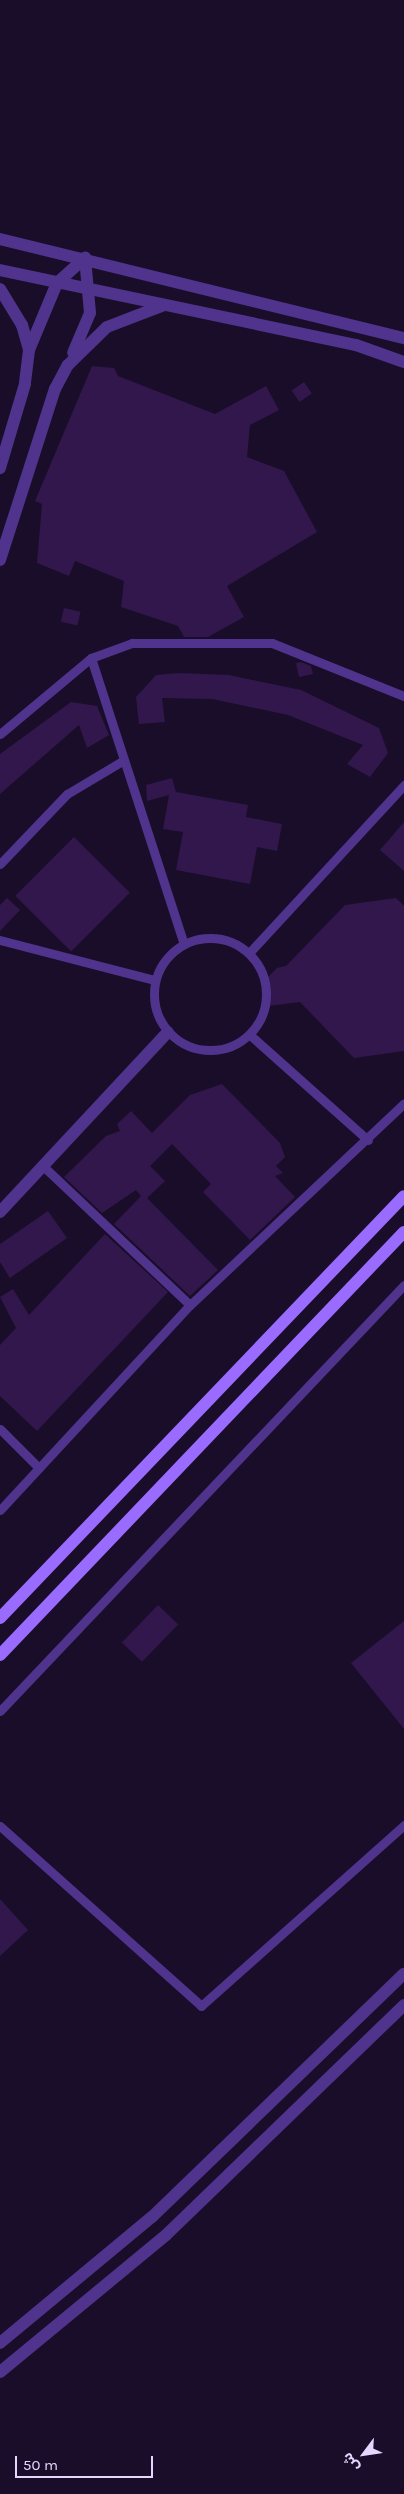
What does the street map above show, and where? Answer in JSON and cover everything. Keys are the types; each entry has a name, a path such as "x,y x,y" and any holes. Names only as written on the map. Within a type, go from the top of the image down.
{"main road":[{"path":"0,1618 404,1196"},
{"path":"0,1655 404,1232"}],"street":[{"path":"0,239 85,258 404,338"},
{"path":"0,468 25,384 29,350 58,283 85,258"},
{"path":"0,560 55,389 68,365 90,313 90,290 85,258"},
{"path":"0,270 356,345 404,362"},
{"path":"0,289 14,308 29,350"},
{"path":"68,365 107,327 164,305"},
{"path":"0,1212 168,1032"},
{"path":"0,2343 152,2217 404,1974"},
{"path":"0,2372 166,2235 404,2005"}],"lane":[{"path":"0,734 91,658 132,644 272,643 404,696"},
{"path":"91,658 184,944"},
{"path":"0,864 28,830 67,794 124,760"},
{"path":"249,953 404,785"},
{"path":"218,938 249,953 260,967 266,994 261,1020 250,1035 235,1046 208,1050 182,1043 168,1032 158,1016 155,980 161,965 184,944 218,938"},
{"path":"0,940 155,980"},
{"path":"250,1035 368,1140"},
{"path":"0,1510 190,1305 368,1140 404,1103"},
{"path":"43,1166 190,1305"},
{"path":"0,1711 404,1285"},
{"path":"0,1429 39,1468"},
{"path":"0,1826 201,2006 404,1825"}],"building":[{"path":"92,366 114,368 118,376 215,414 266,386 279,410 250,425 247,457 284,471 317,532 227,586 244,617 208,637 184,637 178,626 121,607 124,581 75,561 69,576 37,563 42,504 35,501"},
{"path":"304,382 312,394 299,402 292,390"},
{"path":"64,608 81,612 77,625 61,622"},
{"path":"301,662 311,666 313,674 299,677 296,663"},
{"path":"179,673 229,675 301,690 379,728 388,753 370,777 347,764 363,745 288,715 212,699 162,698 165,722 139,724 136,697 156,675"},
{"path":"71,702 97,706 109,735 87,748 79,725 0,794 0,754"},
{"path":"172,778 176,792 248,805 246,817 282,824 277,851 257,847 250,884 176,870 183,832 163,829 169,795 147,801 146,785"},
{"path":"404,822 404,871 380,850"},
{"path":"74,837 130,893 71,952 15,896"},
{"path":"7,898 20,910 0,931 0,905"},
{"path":"396,898 404,906 404,1051 354,1058 300,1002 268,1006 265,980 277,968 286,966 345,905"},
{"path":"222,1084 280,1143 285,1157 276,1166 283,1173 275,1176 295,1197 250,1240 203,1192 211,1184 172,1144 150,1166 165,1181 147,1198 218,1270 190,1296 114,1224 141,1196 136,1190 102,1213 64,1177 106,1136 120,1131 117,1124 131,1111 152,1133 190,1095"},
{"path":"48,1211 67,1238 10,1278 0,1262 0,1244"},
{"path":"105,1234 168,1292 37,1431 0,1396 0,1345 16,1328 0,1297 13,1289 29,1315"},
{"path":"158,1605 178,1624 142,1662 122,1642"},
{"path":"404,1621 404,1729 351,1663"},
{"path":"0,1899 28,1930 0,1956"}]}
